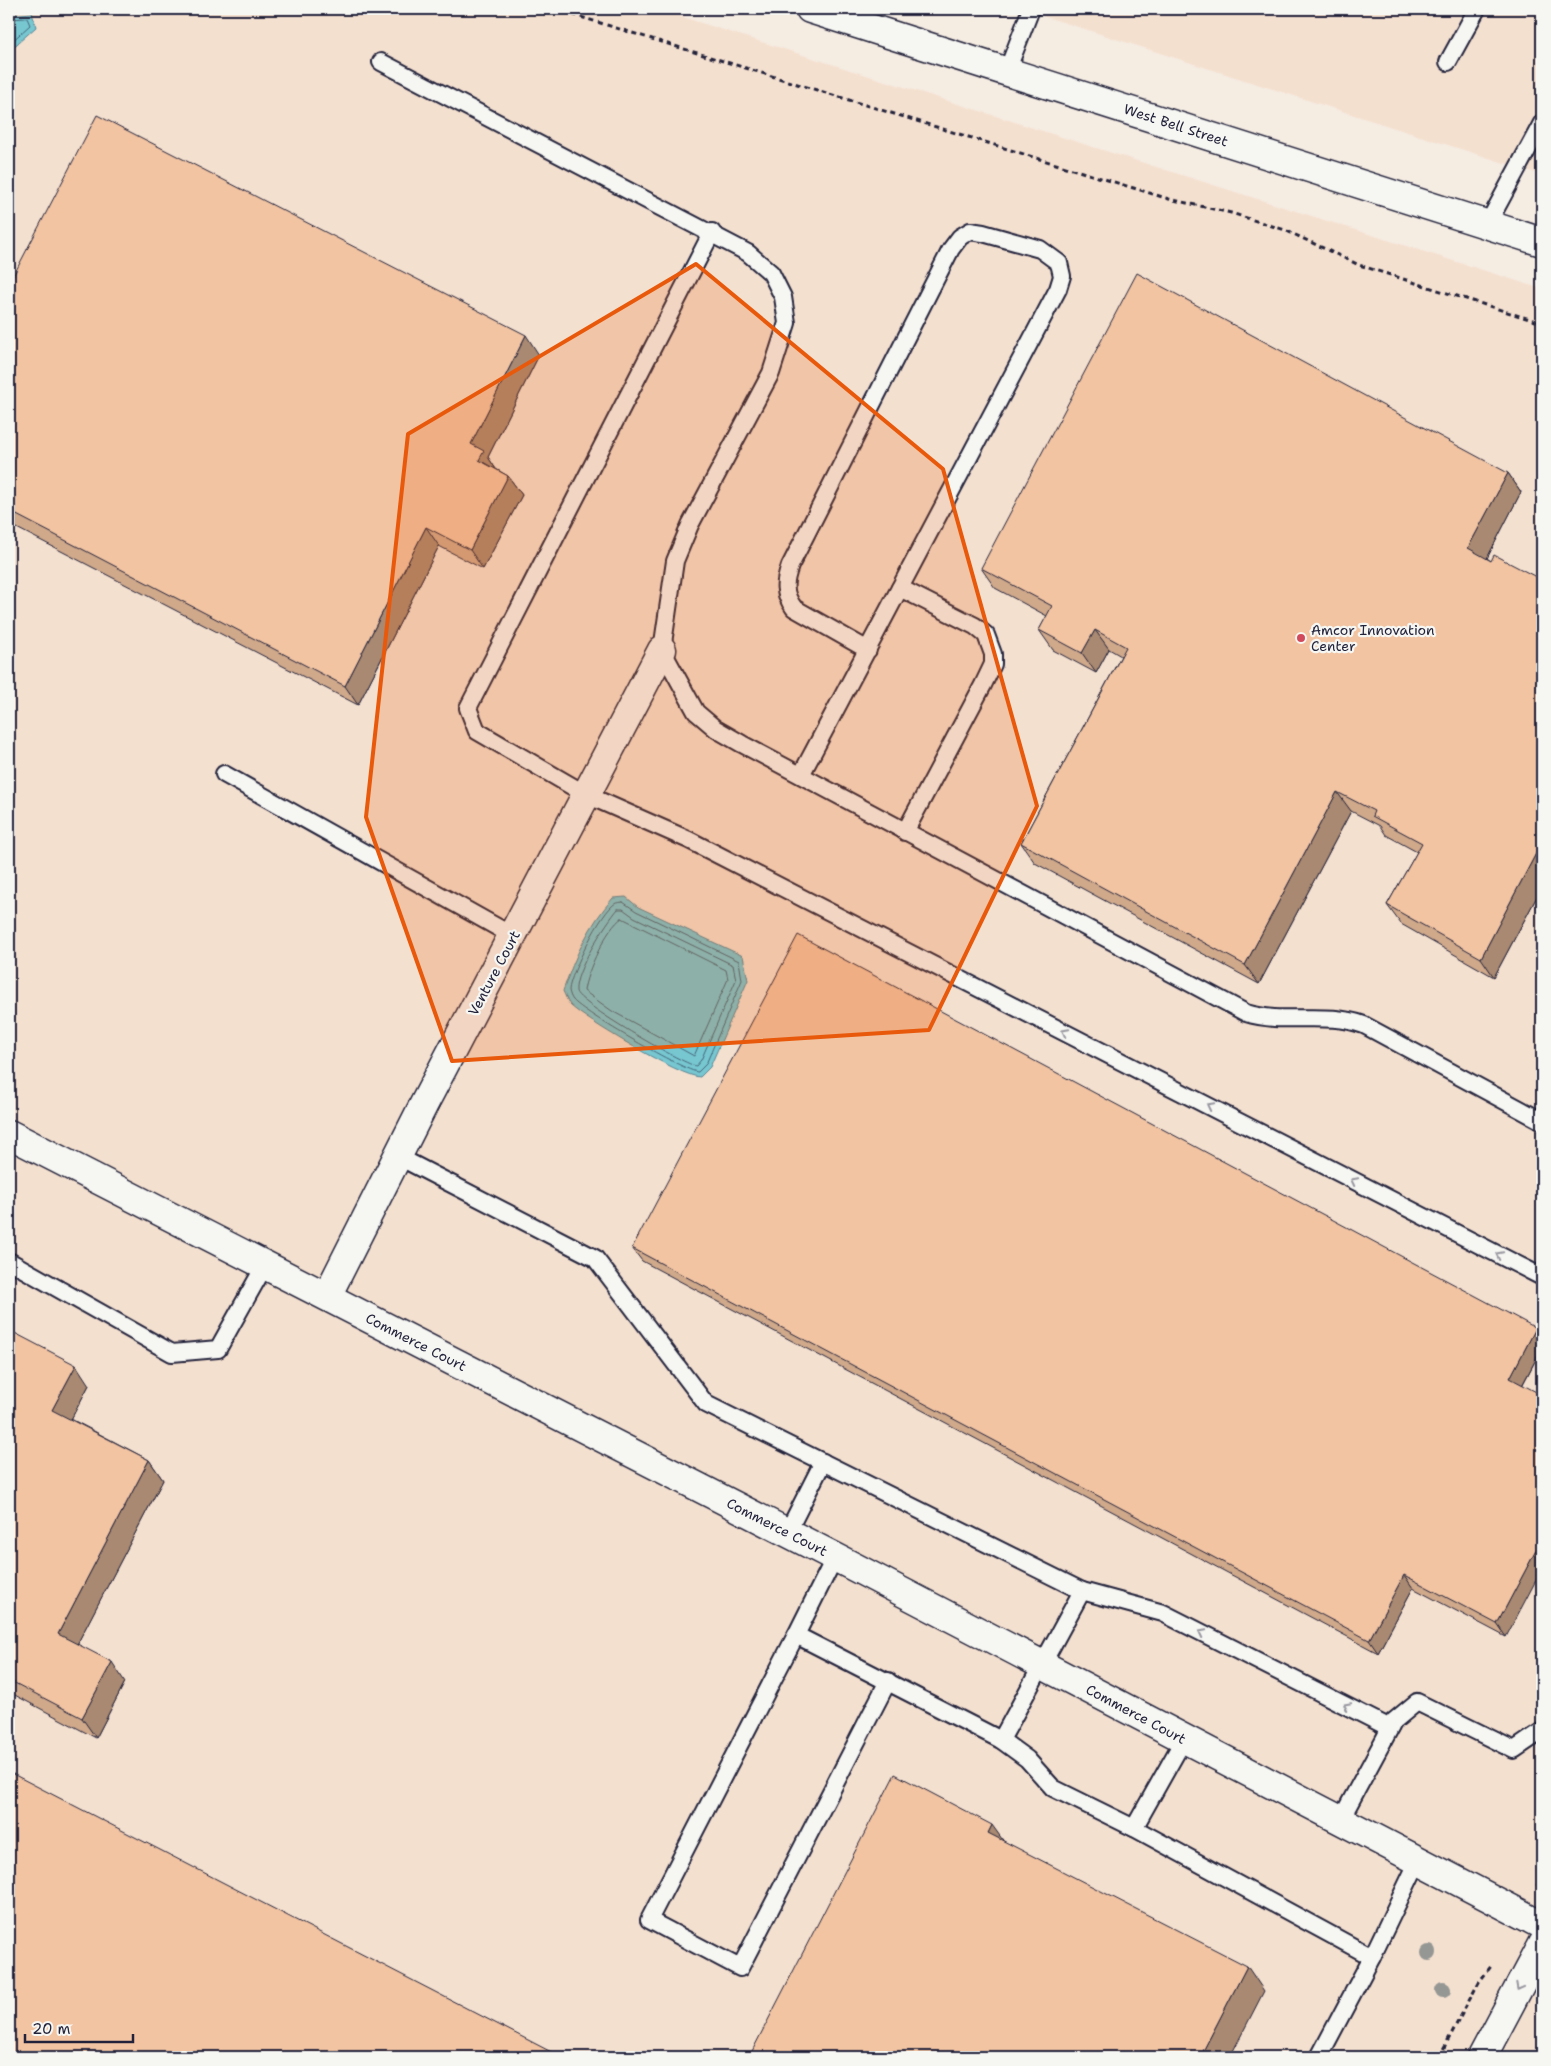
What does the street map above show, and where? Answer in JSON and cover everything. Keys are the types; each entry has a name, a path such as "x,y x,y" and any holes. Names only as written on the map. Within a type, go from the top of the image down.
{"street":[{"name":"West Bell Street","path":"810,9 1542,242"},
{"name":"Venture Court","path":"326,1296 397,1156 662,650"},
{"name":"Commerce Court","path":"9,1134 835,1557 1419,1859 1542,1925"},
{"path":"1482,2057 1542,1944"}],"lane":[{"path":"1007,71 1031,9"},
{"path":"1448,62 1476,9"},
{"path":"381,62 559,157 712,232 748,253 771,273 783,297 787,323 771,373 690,525 675,561 662,650 696,712 716,730 1246,1013 1292,1020 1340,1018 1364,1025 1542,1121"},
{"path":"1487,225 1542,124"},
{"path":"801,775 868,650 1058,289 1062,276 1059,264 1040,249 970,231 960,237 951,249 790,566 784,581 786,596 794,608 868,650"},
{"path":"712,232 468,708 477,731 587,795 689,840 1542,1277"},
{"path":"900,588 975,626 986,635 994,654 993,664 983,685 905,832"},
{"path":"224,774 513,936"},
{"path":"397,1156 596,1258 706,1404 1082,1591 1162,1613 1390,1728"},
{"path":"9,1261 172,1352 218,1349 265,1265"},
{"path":"787,1533 823,1462"},
{"path":"835,1557 649,1920 740,1968 888,1681"},
{"path":"1001,1740 1082,1591"},
{"path":"796,1635 1001,1740 1027,1758 1053,1788 1134,1828 1372,1957"},
{"path":"1341,1819 1394,1721 1417,1702 1514,1750 1542,1731"},
{"path":"1134,1828 1184,1739"},
{"path":"1320,2057 1372,1957 1419,1859"}],"path":[{"path":"555,9 1168,199 1232,214 1285,230 1359,264 1542,322"}],"highlighted area":[{"path":"696,264 943,469 1037,806 929,1030 452,1061 366,817 408,434"}],"shaded area":[{"path":"9,9 657,9 1542,289 1542,2057 9,2057"},
{"path":"1019,9 1542,9 1542,175 1066,23"}],"water":[{"path":"32,13 36,27 9,51 9,15"},
{"path":"626,897 638,907 743,956 748,980 710,1067 700,1077 690,1075 654,1058 594,1023 570,1005 563,991 578,953 604,908 613,898"}],"building":[{"path":"97,115 526,335 471,444 484,451 479,460 508,476 470,550 426,527 345,686 9,511 9,284"},
{"name":"Amcor Innovation Center","path":"1137,273 1508,473 1468,548 1491,561 1494,555 1542,580 1542,842 1481,958 1387,905 1422,843 1372,816 1374,811 1337,792 1245,965 1021,843 1126,647 1095,630 1082,653 1039,630 1052,606 981,568"},
{"path":"798,935 1536,1328 1510,1378 1542,1395 1542,1539 1497,1624 1404,1575 1369,1640 632,1248"},
{"path":"9,1330 76,1365 52,1410 149,1460 58,1634 112,1662 82,1718 9,1680"},
{"path":"9,1772 561,2057 9,2057"},
{"path":"895,1774 992,1825 988,1833 1247,1966 1200,2057 749,2057"}],"place":[{"name":"Amcor Innovation Center","path":"1301,638"}]}
